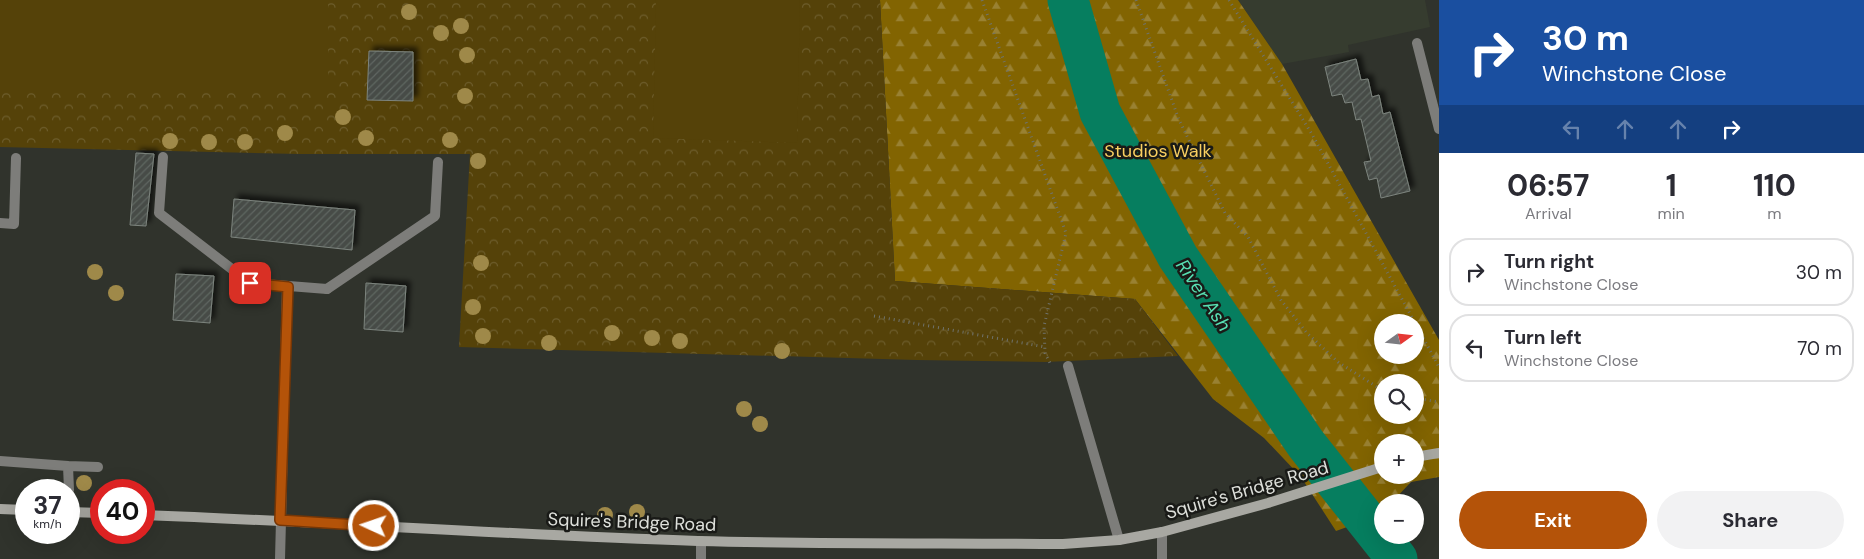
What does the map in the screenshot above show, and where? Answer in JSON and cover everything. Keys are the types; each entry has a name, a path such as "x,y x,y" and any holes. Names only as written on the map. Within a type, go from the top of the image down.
{"street":[{"path":"1417,42 1439,129"},
{"path":"163,157 159,213 250,283 327,289 435,216 438,162"},
{"path":"0,223 14,224 16,158"},
{"path":"280,559 288,287"},
{"path":"1068,366 1119,540"},
{"path":"1424,456 1439,453"},
{"path":"0,461 98,467"},
{"path":"68,466 69,479"},
{"name":"Squire's Bridge Road","path":"155,515 280,520 562,536 701,541 1063,544 1119,540 1162,532 1268,503 1374,470"},
{"path":"0,509 15,510"},
{"path":"1162,532 1162,559"},
{"path":"701,541 701,559"}],"path":[{"path":"982,0 1066,233 1044,326 1045,353 1051,366 1068,366"},
{"path":"1136,0 1179,120 1225,213 1248,237 1281,300 1306,332 1338,362 1374,385"},
{"path":"1229,0 1313,136 1439,367"},
{"path":"874,316 1045,347"},
{"path":"1424,400 1439,402"}],"shaded area":[{"path":"1238,0 1425,0 1430,27 1348,45 1349,52 1282,64"}],"green space":[{"path":"0,0 880,0 895,281 1135,299 1178,356 1045,362 459,347 470,154 299,154 0,147"},
{"path":"0,0 328,0 328,87 0,87"},
{"path":"656,0 800,0 797,143 653,138"},
{"name":"Studios Walk","path":"880,0 1238,0 1282,64 1439,340 1439,477 1424,480 1424,434 1374,434 1374,484 1409,484 1400,494 1374,494 1374,517 1336,531 1301,477 1264,438 1213,399 1135,299 895,281"}],"building":[{"path":"369,51 413,52 413,101 367,100"},
{"path":"1356,59 1361,80 1368,79 1372,97 1379,95 1383,114 1390,112 1410,191 1381,198 1377,178 1369,180 1364,162 1371,161 1361,119 1356,120 1352,102 1345,103 1342,94 1332,96 1325,67"},
{"path":"136,153 154,154 146,226 130,225"},
{"path":"234,199 355,210 352,250 231,237"},
{"path":"176,274 214,276 210,323 173,320"},
{"path":"366,283 406,286 403,332 364,329"}],"waterway":[{"name":"River Ash","path":"1068,0 1100,112 1178,257 1306,444 1397,559"}],"route":[{"path":"250,283 288,287 280,520 374,526"}]}
